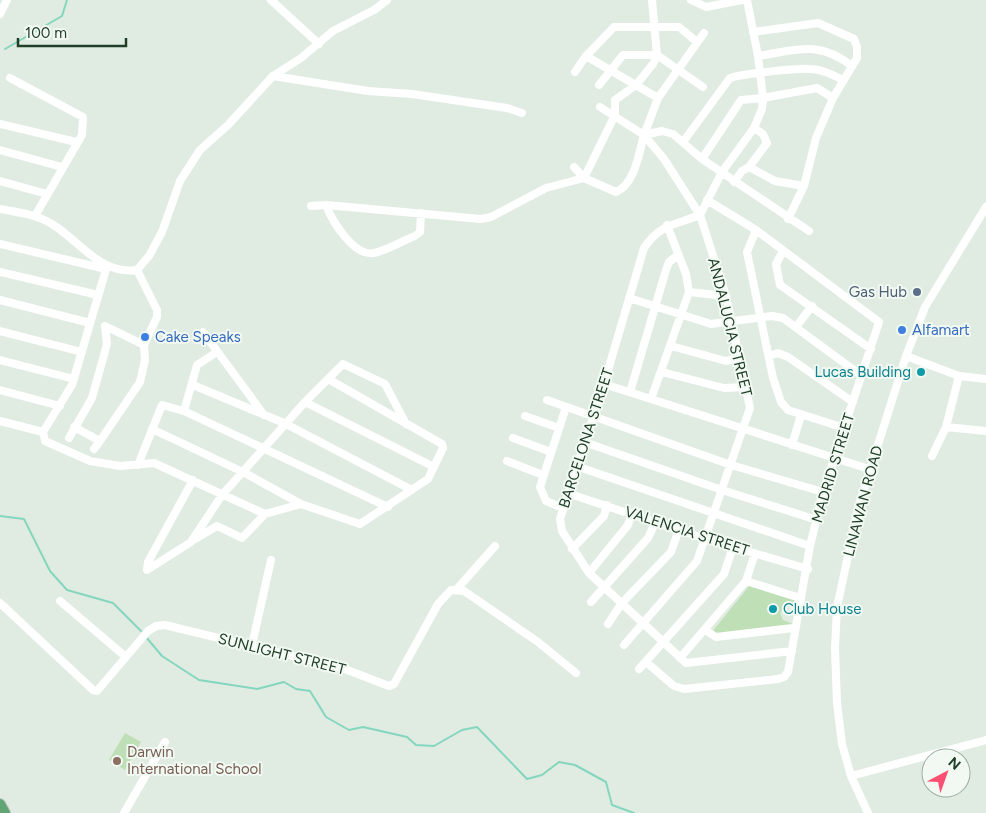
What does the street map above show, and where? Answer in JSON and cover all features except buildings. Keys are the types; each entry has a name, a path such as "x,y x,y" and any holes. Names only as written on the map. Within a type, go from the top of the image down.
{"main road":[{"path":"0,804 5,813"}],"street":[{"path":"0,14 7,0"},
{"path":"271,0 318,44"},
{"path":"0,244 106,268 137,270 149,256 162,232 180,180 200,150 228,125 273,76 333,32 374,10 387,0"},
{"path":"311,206 326,205 481,220 491,217 546,188 584,178 615,115 615,100 636,85 653,64 657,55 653,28 652,0"},
{"path":"691,0 706,7 742,0"},
{"path":"700,214 722,172 760,118 763,98 758,56 748,4"},
{"path":"753,32 818,23 854,39 857,47 857,58 833,98 816,138 804,186 788,219"},
{"path":"576,72 586,56 614,27 679,27 697,42"},
{"path":"574,167 584,178 616,192 622,189 638,160 644,135 658,98 704,33"},
{"path":"758,56 800,49 821,49 831,52 852,66"},
{"path":"599,85 623,55 657,55 703,87"},
{"path":"586,56 658,98"},
{"path":"684,142 730,78 741,74 760,74 810,68 830,73 843,80"},
{"path":"273,76 368,91 412,94 507,108 522,113"},
{"path":"10,78 83,117 82,135 76,142 34,216"},
{"path":"702,159 741,100 817,88 833,98"},
{"name":"ANDALUCIA STREET","path":"600,107 644,135 664,159 700,214 726,296 750,408 697,561 624,645"},
{"path":"0,124 76,142"},
{"path":"734,182 749,167 767,143 763,134 754,128"},
{"path":"644,135 662,131 673,134 702,159 809,232"},
{"path":"0,150 62,167"},
{"path":"749,167 775,181 804,186"},
{"path":"0,181 47,194"},
{"name":"MADRID STREET","path":"646,662 674,686 684,689 784,676 792,651 800,598 808,569 810,546 824,492 879,322 756,230 707,200"},
{"path":"326,205 333,223 357,248 366,253 374,253 415,236 420,232 421,213"},
{"name":"LINAWAN ROAD","path":"868,813 851,776 842,744 837,703 835,648 837,607 859,505 906,356 925,307 986,207"},
{"path":"0,209 34,216 51,223 106,268"},
{"name":"BARCELONA STREET","path":"680,658 589,573 562,531 560,519 604,384 644,248 653,235 667,225 700,214"},
{"path":"651,399 671,346 690,284 667,225"},
{"path":"756,230 748,252 769,356 781,402 788,410 841,426 844,431"},
{"path":"783,251 776,264 780,285 871,349"},
{"path":"630,392 654,306 669,262 678,255"},
{"path":"106,268 74,379 60,406 43,432 45,441 90,461 120,466 154,463 264,514"},
{"path":"94,449 140,382 145,360 144,346 158,313 137,270"},
{"path":"0,272 98,296"},
{"path":"689,292 726,296"},
{"path":"629,298 680,316 711,324 761,318 783,318 862,376"},
{"path":"0,300 90,323"},
{"path":"796,327 812,306"},
{"path":"69,438 92,398 107,344 105,326 144,346"},
{"path":"0,331 82,352"},
{"path":"203,332 266,417"},
{"path":"671,346 726,361 740,358"},
{"path":"184,411 193,385 197,365 217,352"},
{"path":"769,356 778,353 788,357 853,402"},
{"path":"906,356 959,376 986,379"},
{"path":"0,360 74,379"},
{"path":"191,542 222,495 284,423 330,380 343,364 385,384 406,424"},
{"path":"662,372 724,388 746,387"},
{"path":"932,456 946,427 959,376"},
{"path":"152,429 243,472 301,504 360,524 428,479 442,444 330,380"},
{"path":"604,384 869,469"},
{"path":"193,385 284,423 412,490"},
{"path":"0,390 60,406"},
{"path":"547,400 592,418 731,465 824,492"},
{"path":"305,402 434,467"},
{"path":"138,465 162,405 184,411 388,507"},
{"path":"563,508 546,500 541,493 540,486 566,407"},
{"path":"792,445 801,415"},
{"path":"525,416 559,428"},
{"path":"0,421 43,432"},
{"path":"74,427 100,441"},
{"path":"946,427 986,431"},
{"path":"513,438 551,452"},
{"path":"584,442 722,490 817,520"},
{"path":"507,461 543,475"},
{"path":"576,466 810,546"},
{"path":"192,480 148,562 147,570 218,526 242,538 264,514 301,504"},
{"name":"VALENCIA STREET","path":"567,493 706,539 808,569"},
{"path":"572,549 604,516 607,505"},
{"path":"589,573 628,525 632,513"},
{"path":"591,602 648,538 656,521"},
{"path":"608,624 621,604 671,552 679,529"},
{"path":"495,546 457,589 538,642 576,674"},
{"path":"639,670 662,641 724,574 733,547"},
{"path":"755,553 746,581 680,658 686,663 693,663 792,651"},
{"path":"252,645 271,560"},
{"path":"746,581 800,598"},
{"name":"SUNLIGHT STREET","path":"0,604 93,690 100,690 148,632 156,626 165,625 342,668 389,686 394,684 438,604 451,590 457,589"},
{"path":"60,601 126,658"},
{"path":"705,630 716,638 796,626"},
{"path":"851,776 986,740"},
{"path":"124,813 165,742"}],"green space":[{"path":"750,585 802,600 802,606 789,603 780,613 783,620 798,626 722,636 711,633"},
{"path":"125,733 141,742 125,770 109,760"}],"waterway":[{"path":"5,49 62,16 67,0"},
{"path":"0,516 24,519 50,571 67,590 113,603 141,631"},
{"path":"146,637 162,656 199,680 257,689 284,682 296,689 310,691 326,717 349,730 363,727 407,737 416,745 434,746 462,730 477,727 527,779 542,775 559,762 575,765 606,782 612,805 634,813"}],"place":[{"name":"Gas Hub","path":"917,292"},
{"name":"Alfamart","path":"902,330"},
{"name":"Cake Speaks","path":"145,337"},
{"name":"Lucas Building","path":"921,372"},
{"name":"Club House","path":"773,609"},
{"name":"Darwin International School","path":"117,761"}]}
